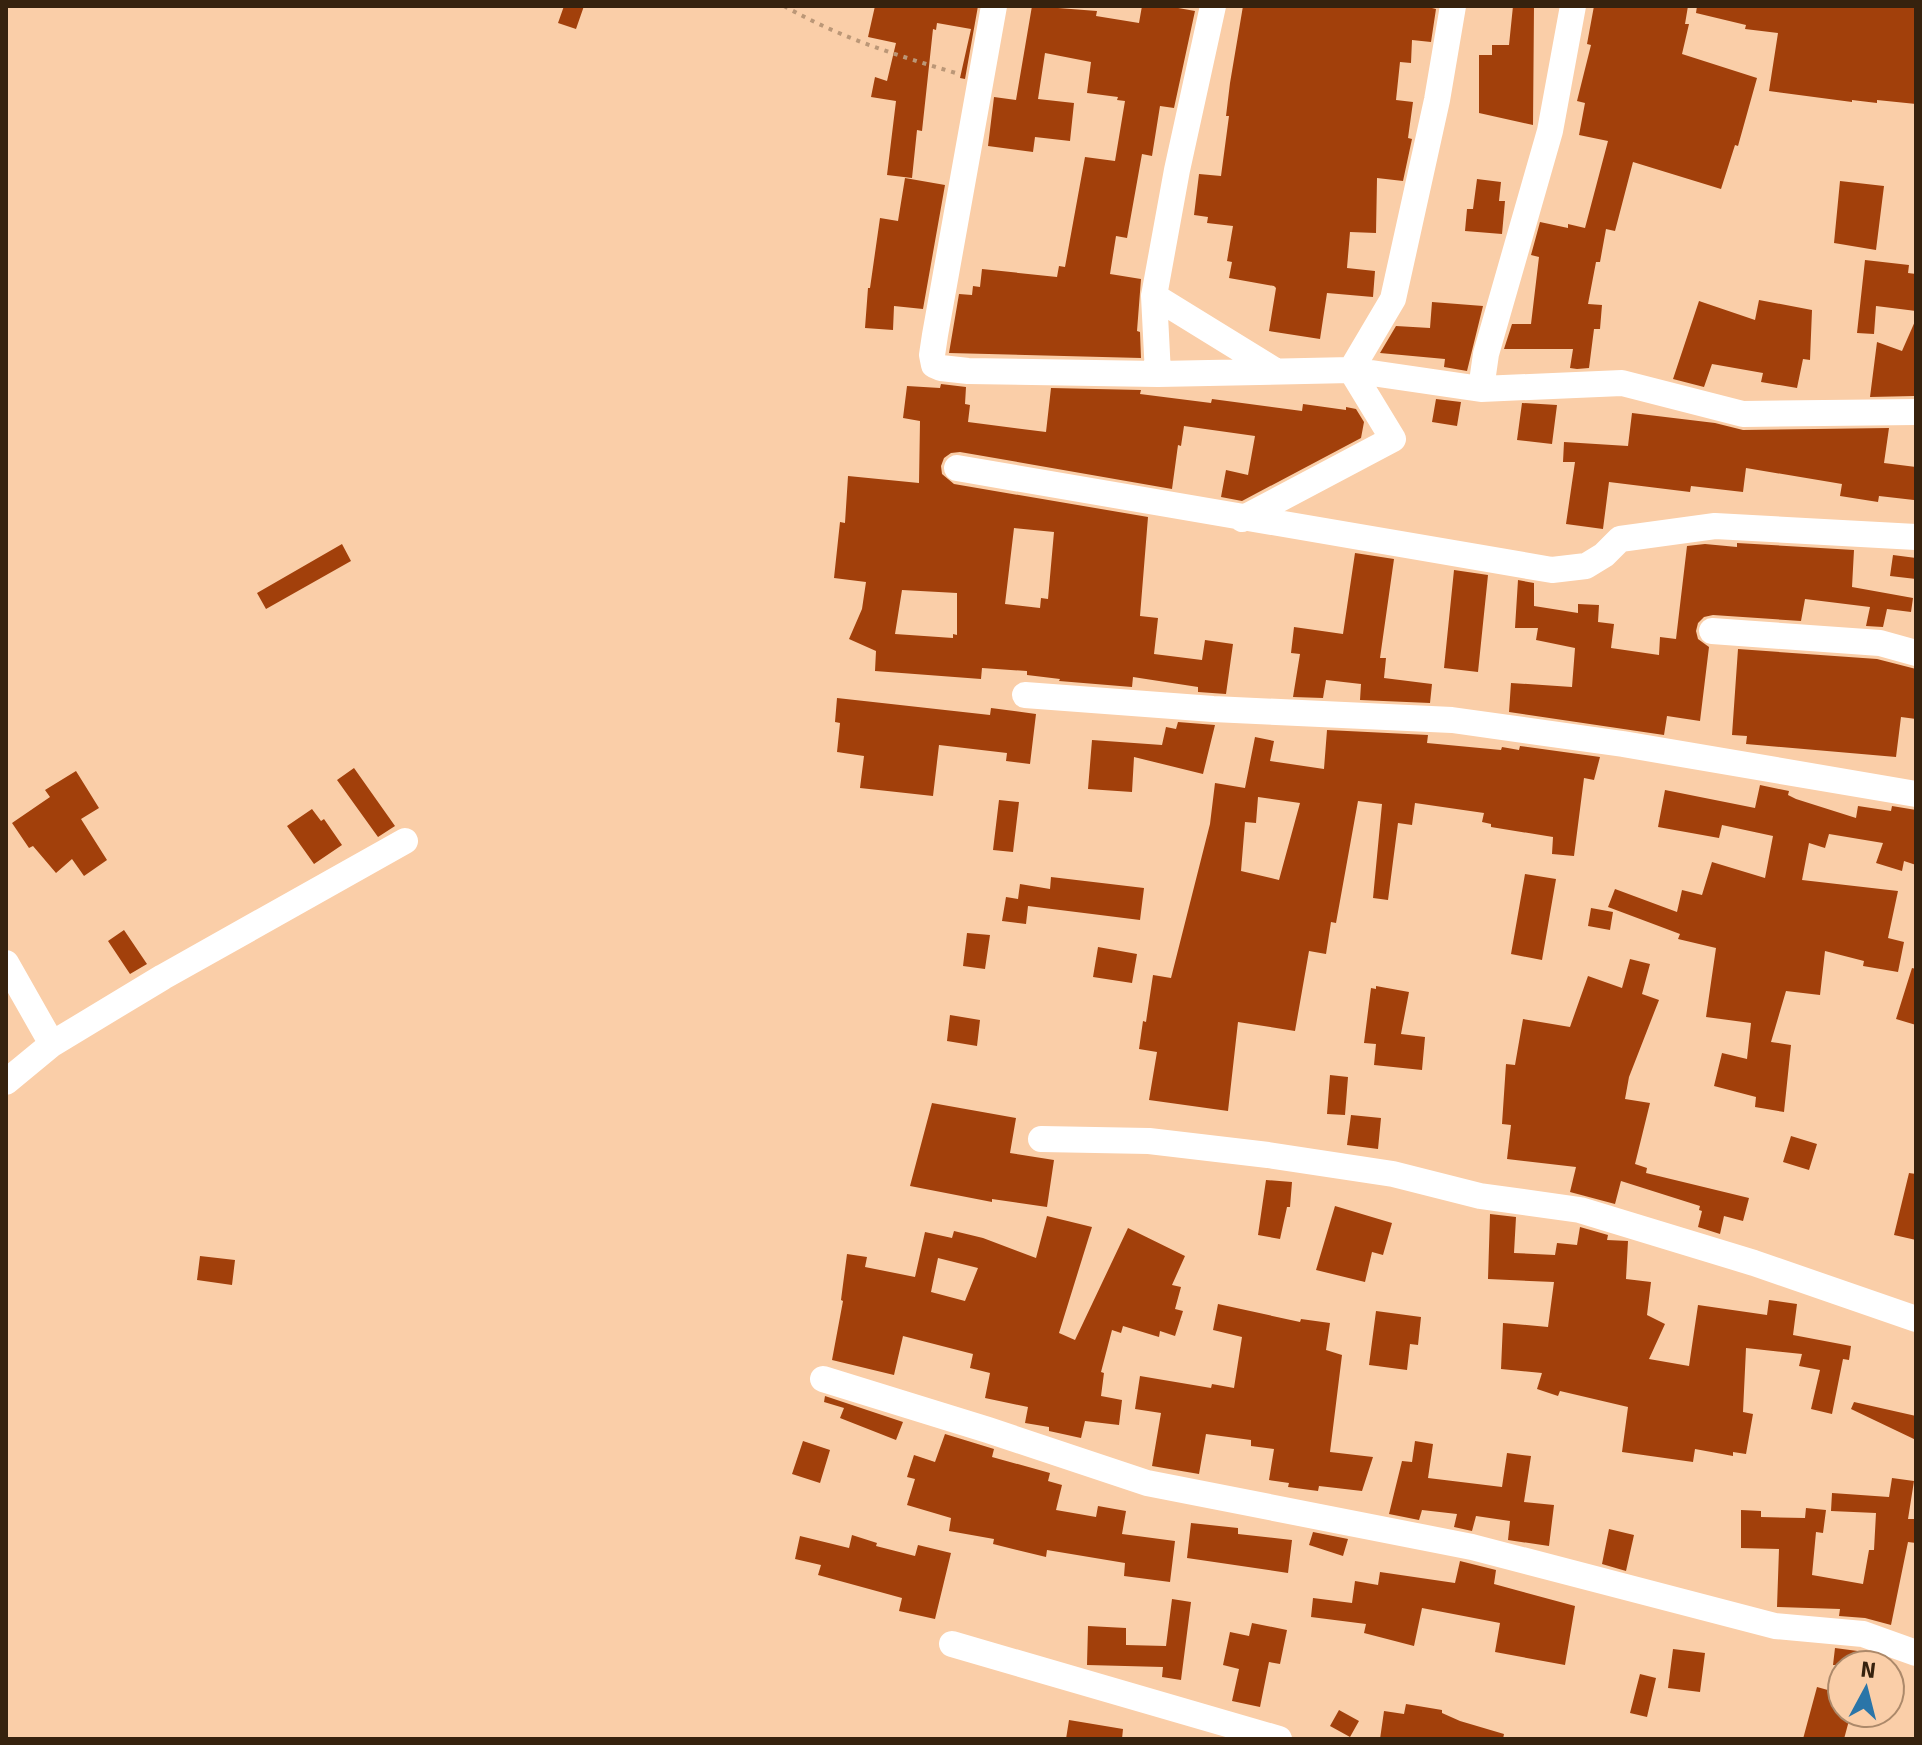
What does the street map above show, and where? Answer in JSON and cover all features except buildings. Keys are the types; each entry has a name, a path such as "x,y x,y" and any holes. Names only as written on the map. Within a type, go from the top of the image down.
{"street":[{"path":"994,6 935,335 934,365 968,371 1158,374 1351,370 1481,389 1622,383 1743,414 1916,412"},
{"path":"1158,374 1154,296 1177,170 1213,6"},
{"path":"1351,370 1393,299 1437,100 1453,6"},
{"path":"1481,389 1486,354 1550,131 1573,6"},
{"path":"1154,296 1274,370"},
{"path":"1242,519 1393,439 1351,370"},
{"path":"957,468 1552,570 1586,566 1604,555 1620,539 1715,526 1916,537"},
{"path":"1712,631 1880,643 1916,653"},
{"path":"1025,695 1213,709 1452,720 1623,744 1916,794"},
{"path":"6,1082 52,1044 163,977 405,841"},
{"path":"6,963 52,1044"},
{"path":"1041,1139 1149,1141 1268,1155 1393,1174 1480,1196 1580,1210 1754,1263 1916,1319"},
{"path":"823,1379 1147,1483 1472,1547 1775,1626 1863,1634 1916,1653"},
{"path":"952,1644 1279,1739"}],"path":[{"path":"784,6 822,27 873,48 981,80"}]}
